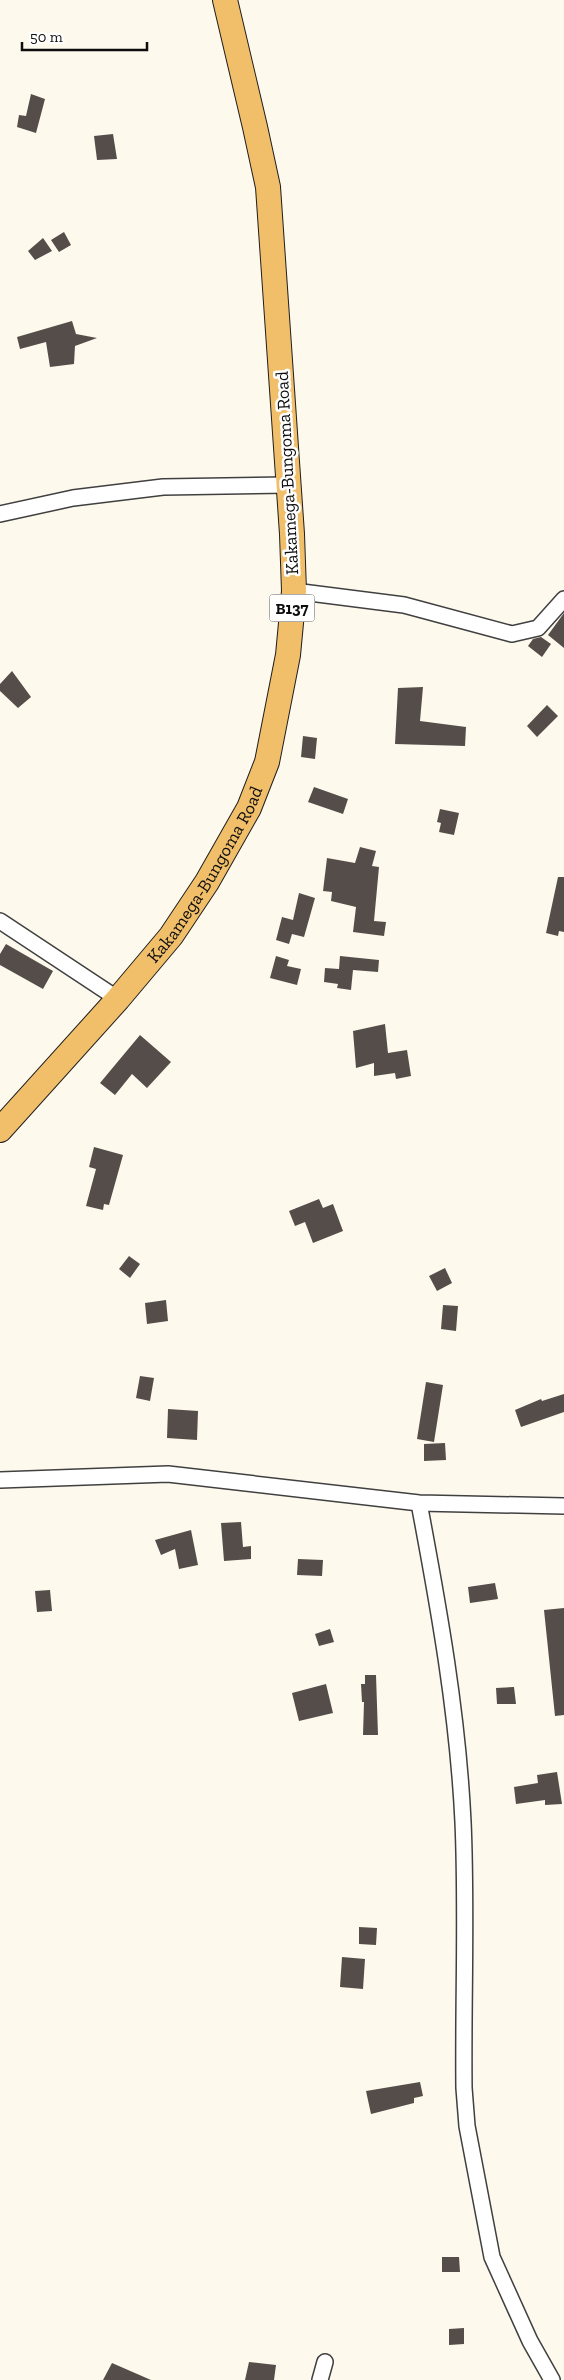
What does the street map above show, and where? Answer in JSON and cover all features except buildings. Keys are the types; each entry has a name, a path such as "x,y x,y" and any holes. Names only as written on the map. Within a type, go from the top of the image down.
{"main road":[{"name":"Kakamega-Bungoma Road","path":"0,1130 118,999 170,936 207,882 249,808 268,762 288,655 294,592 268,187 256,126 226,1"}],"street":[{"path":"0,514 73,498 163,487 288,485"},
{"path":"294,592 404,605 512,634 538,628 564,599"},
{"path":"0,921 118,999"},
{"path":"0,1480 168,1474 419,1503 564,1506"},
{"path":"419,1503 437,1600 454,1717 463,1823 464,2088 467,2126 492,2257 530,2341 552,2380"},
{"path":"320,2380 325,2362"}]}
